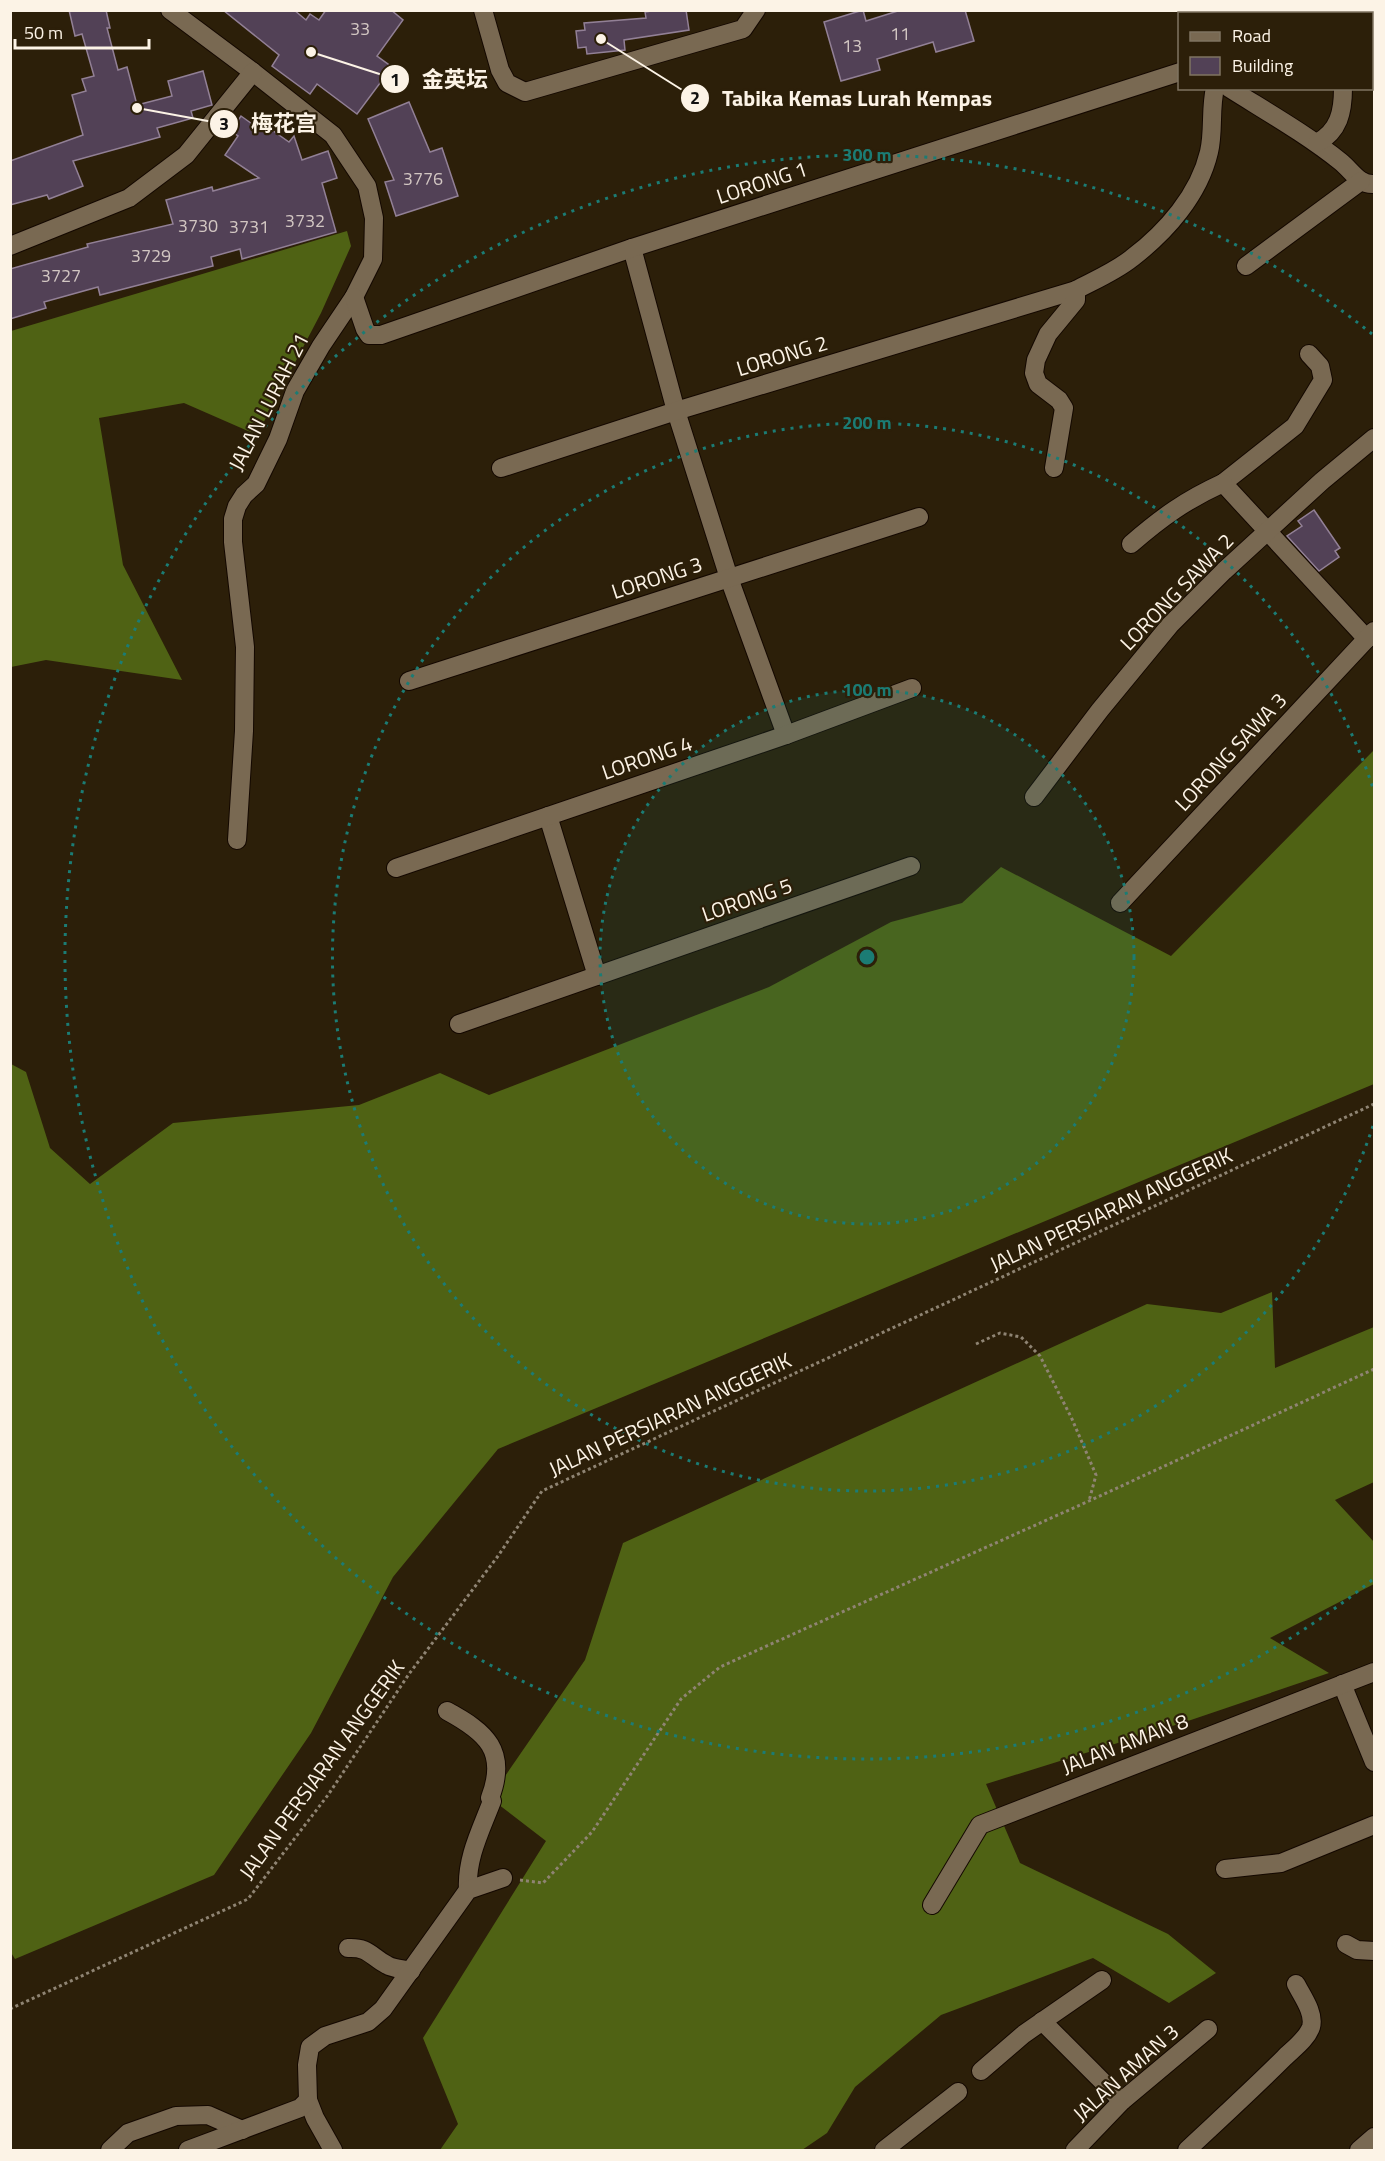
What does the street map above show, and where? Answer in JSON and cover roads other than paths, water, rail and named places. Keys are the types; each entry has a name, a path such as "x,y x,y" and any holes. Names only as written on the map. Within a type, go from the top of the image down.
{"street":[{"name":"JALAN LURAH 21","path":"170,10 333,135 367,186 374,218 373,258 354,297 321,346 295,391 278,439 256,484 244,495 233,519 232,542 245,647 244,731 237,840"},
{"path":"483,10 500,70 507,83 525,92 742,29 756,10"},
{"path":"10,246 129,198 186,155 253,72"},
{"name":"LORONG 1","path":"354,297 369,335 381,335 632,248 1178,72"},
{"name":"LORONG 2","path":"501,468 676,411 1076,290 1131,259 1173,221 1203,175 1214,126 1215,90"},
{"path":"1232,90 1317,143 1368,183 1246,266"},
{"path":"1317,143 1336,129 1343,105 1344,90"},
{"path":"632,248 676,411 729,578 786,735"},
{"path":"1054,468 1064,408 1059,400 1038,384 1034,374 1036,360 1048,334 1076,300 1076,290"},
{"path":"1131,544 1165,515 1197,495 1223,483 1295,426 1323,380 1320,366 1309,354"},
{"name":"LORONG SAWA 2","path":"1034,797 1100,710 1170,626 1224,571 1322,481 1374,438"},
{"path":"1223,483 1371,635"},
{"name":"LORONG 3","path":"409,681 919,517"},
{"name":"LORONG SAWA 3","path":"1120,903 1371,635"},
{"name":"LORONG 4","path":"396,868 786,735 912,688"},
{"path":"548,816 597,976"},
{"name":"LORONG 5","path":"459,1024 911,866"},
{"name":"JALAN AMAN 8","path":"932,1905 980,1825 1374,1672"},
{"path":"1342,1684 1374,1762"},
{"path":"447,1711 482,1733 495,1752 497,1764 496,1783 490,1798 492,1801 469,1862 468,1890"},
{"path":"1225,1869 1281,1863 1374,1825"},
{"path":"333,2151 308,2100 307,2065 310,2048 325,2036 368,2022 383,2009 468,1890 503,1878"},
{"path":"1346,1944 1357,1950 1374,1951"},
{"path":"348,1948 359,1947 367,1950 387,1966 411,1971"},
{"path":"981,2071 1024,2034 1102,1980"},
{"path":"1187,2151 1260,2082 1311,2028 1310,2010 1296,1984"},
{"path":"1042,2021 1122,2101"},
{"name":"JALAN AMAN 3","path":"1075,2151 1122,2101 1208,2029"},
{"path":"884,2151 958,2091"},
{"path":"188,2151 300,2108 308,2100"},
{"path":"110,2151 128,2133 176,2116 208,2115 242,2130"},
{"path":"1359,2151 1374,2137"}],"place":[{"name":"Tabika Kemas Lurah Kempas","path":"601,39"},
{"name":"金英坛","path":"311,52"},
{"name":"梅花宫","path":"137,108"}]}
